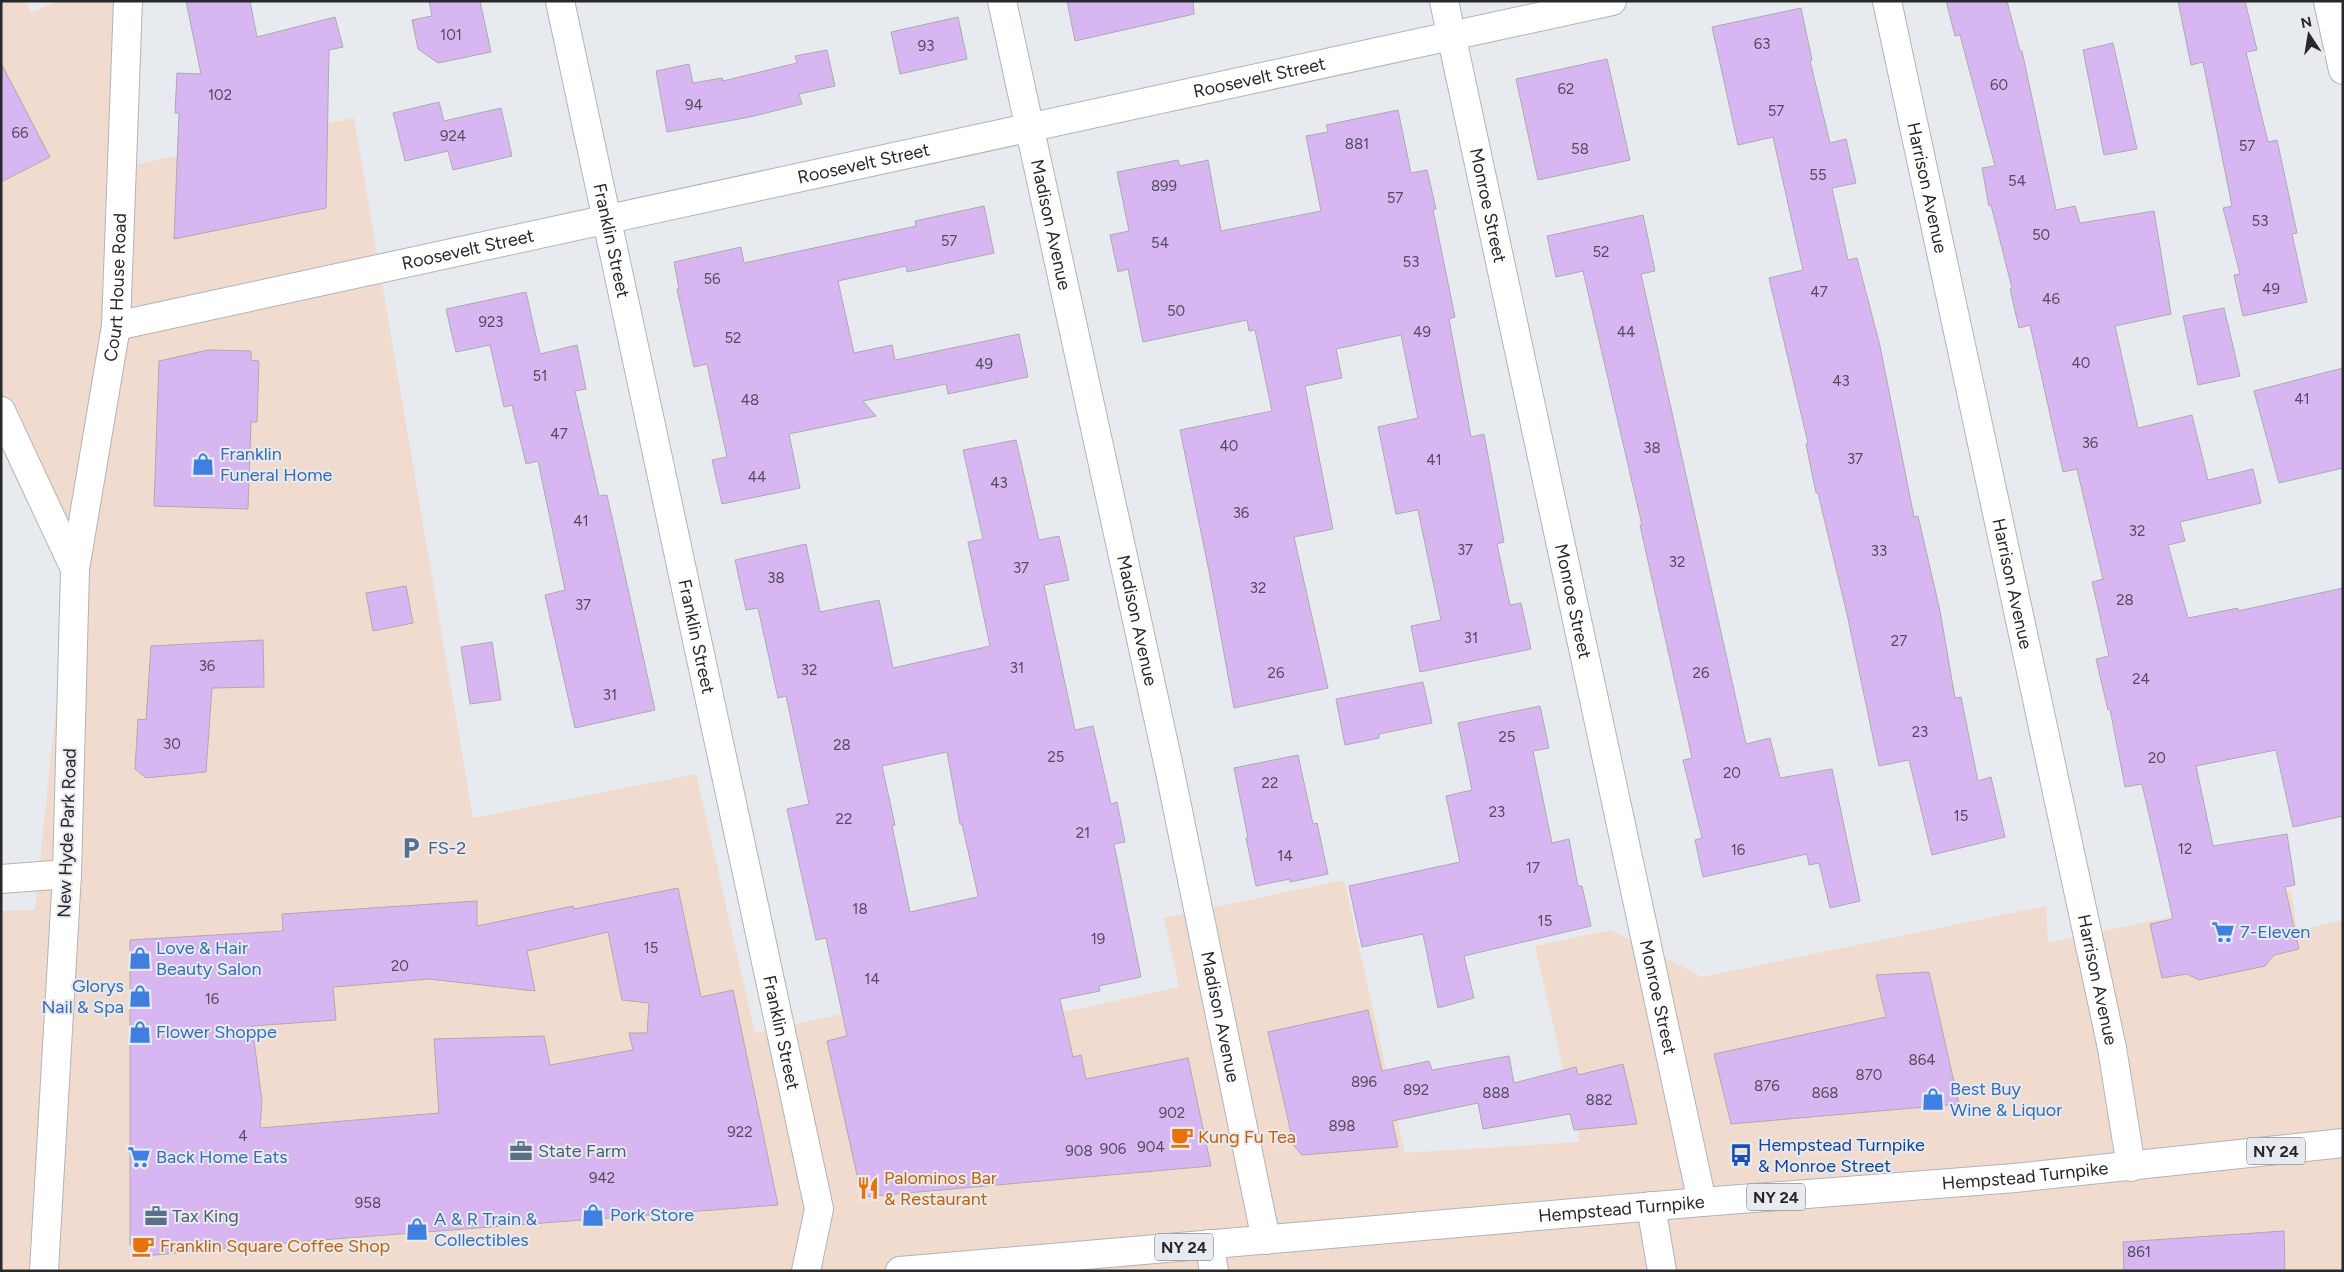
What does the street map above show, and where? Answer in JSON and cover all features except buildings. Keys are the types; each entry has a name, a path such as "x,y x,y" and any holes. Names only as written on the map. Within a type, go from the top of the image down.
{"street":[{"name":"Court House Road","path":"75,570 116,326 128,1"},
{"name":"Franklin Street","path":"560,1 820,1209 806,1271"},
{"name":"Madison Avenue","path":"1002,1 1170,772 1266,1240"},
{"name":"Monroe Street","path":"1444,1 1702,1202"},
{"name":"Roosevelt Street","path":"116,326 1451,36 1572,6 1612,1"},
{"name":"Harrison Avenue","path":"1888,1 2112,1048 2131,1167"},
{"path":"2328,1 2343,70"},
{"name":"New Hyde Park Road","path":"1,410 9,441 75,570 67,874 44,1271"},
{"path":"1,879 67,874"},
{"name":"Hempstead Turnpike","path":"900,1271 1651,1206 1910,1187 2131,1167 2343,1143"},
{"path":"1651,1206 1662,1271"},
{"path":"1209,1244 1214,1271"}],"shaded area":[{"path":"1,1 26,1 31,13 57,1 139,1 134,165 354,118 473,818 696,774 755,1033 952,990 962,1034 1179,987 1164,918 1344,880 1405,1153 1580,1142 1535,946 1611,930 1702,977 2046,906 2048,943 2291,891 2297,931 2343,920 2343,1271 1,1271 1,911 35,910 72,550 1,397"}],"place":[{"name":"Franklin Funeral Home","path":"203,464"},
{"name":"FS-2","path":"411,848"},
{"name":"7-Eleven","path":"2223,932"},
{"name":"Love & Hair Beauty Salon","path":"140,958"},
{"name":"Glorys Nail & Spa","path":"140,996"},
{"name":"Flower Shoppe","path":"140,1032"},
{"name":"Best Buy Wine & Liquor","path":"1933,1099"},
{"name":"Kung Fu Tea","path":"1182,1137"},
{"name":"State Farm","path":"521,1151"},
{"name":"Hempstead Turnpike & Monroe Street","path":"1741,1155"},
{"name":"Back Home Eats","path":"139,1157"},
{"name":"Palominos Bar & Restaurant","path":"868,1188"},
{"name":"Pork Store","path":"593,1215"},
{"name":"Tax King","path":"156,1216"},
{"name":"A & R Train & Collectibles","path":"417,1229"},
{"name":"Franklin Square Coffee Shop","path":"143,1246"}]}
